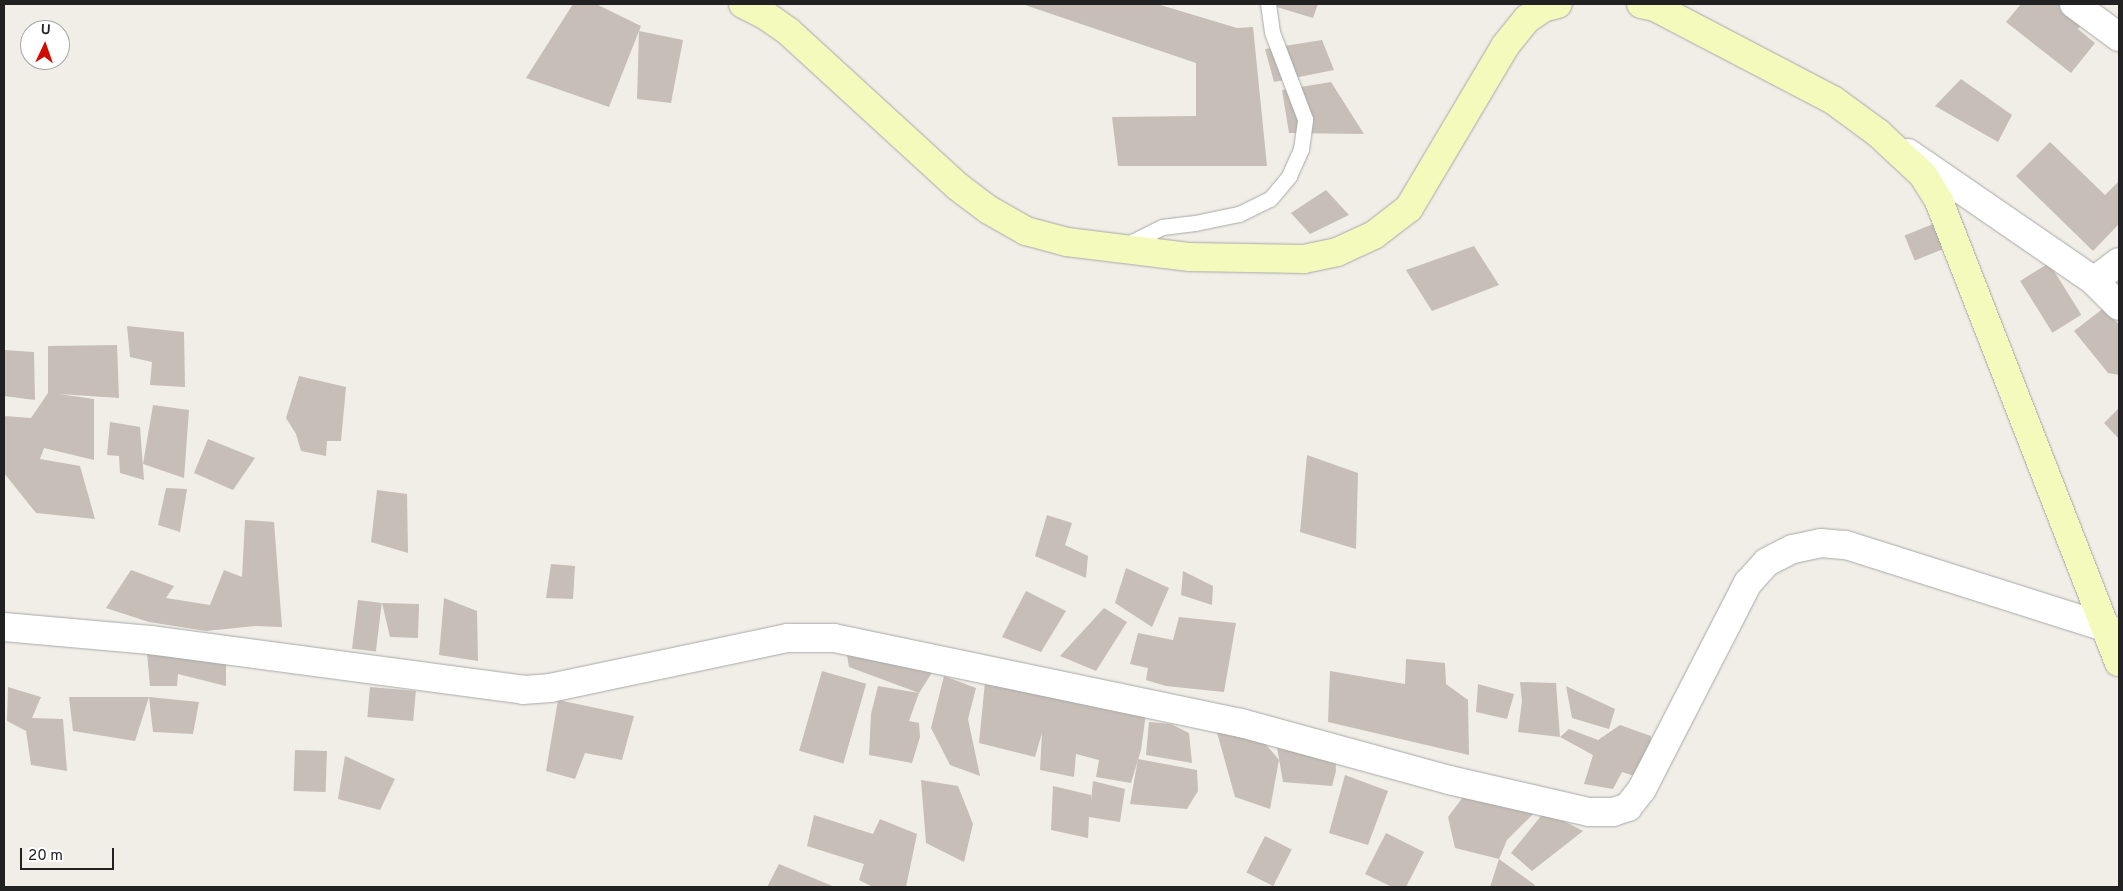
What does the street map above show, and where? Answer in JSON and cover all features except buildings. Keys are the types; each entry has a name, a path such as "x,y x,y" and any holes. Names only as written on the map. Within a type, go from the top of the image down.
{"street":[{"path":"743,4 765,15 789,32 957,186 989,210 1036,235 1120,249 1190,257 1304,259 1337,252 1374,235 1408,208 1505,46 1527,19 1545,7 1558,4"},
{"path":"1641,4 1655,7 1833,100 2094,281 2119,306"},
{"path":"2074,4 2119,37"},
{"path":"1878,133 1923,174 1939,201 2108,628 2119,662"},
{"path":"2094,281 2119,262"},
{"path":"4,626 150,640 523,690 550,688 787,638 834,638 1241,723 1449,780 1589,812 1613,812 1628,807 1642,789 1748,583 1767,562 1793,549 1821,543 1846,545 2108,628"}],"lane":[{"path":"1120,249 1162,227 1195,223 1239,214 1270,199 1289,176 1301,149 1305,119 1272,32 1268,4"}]}
